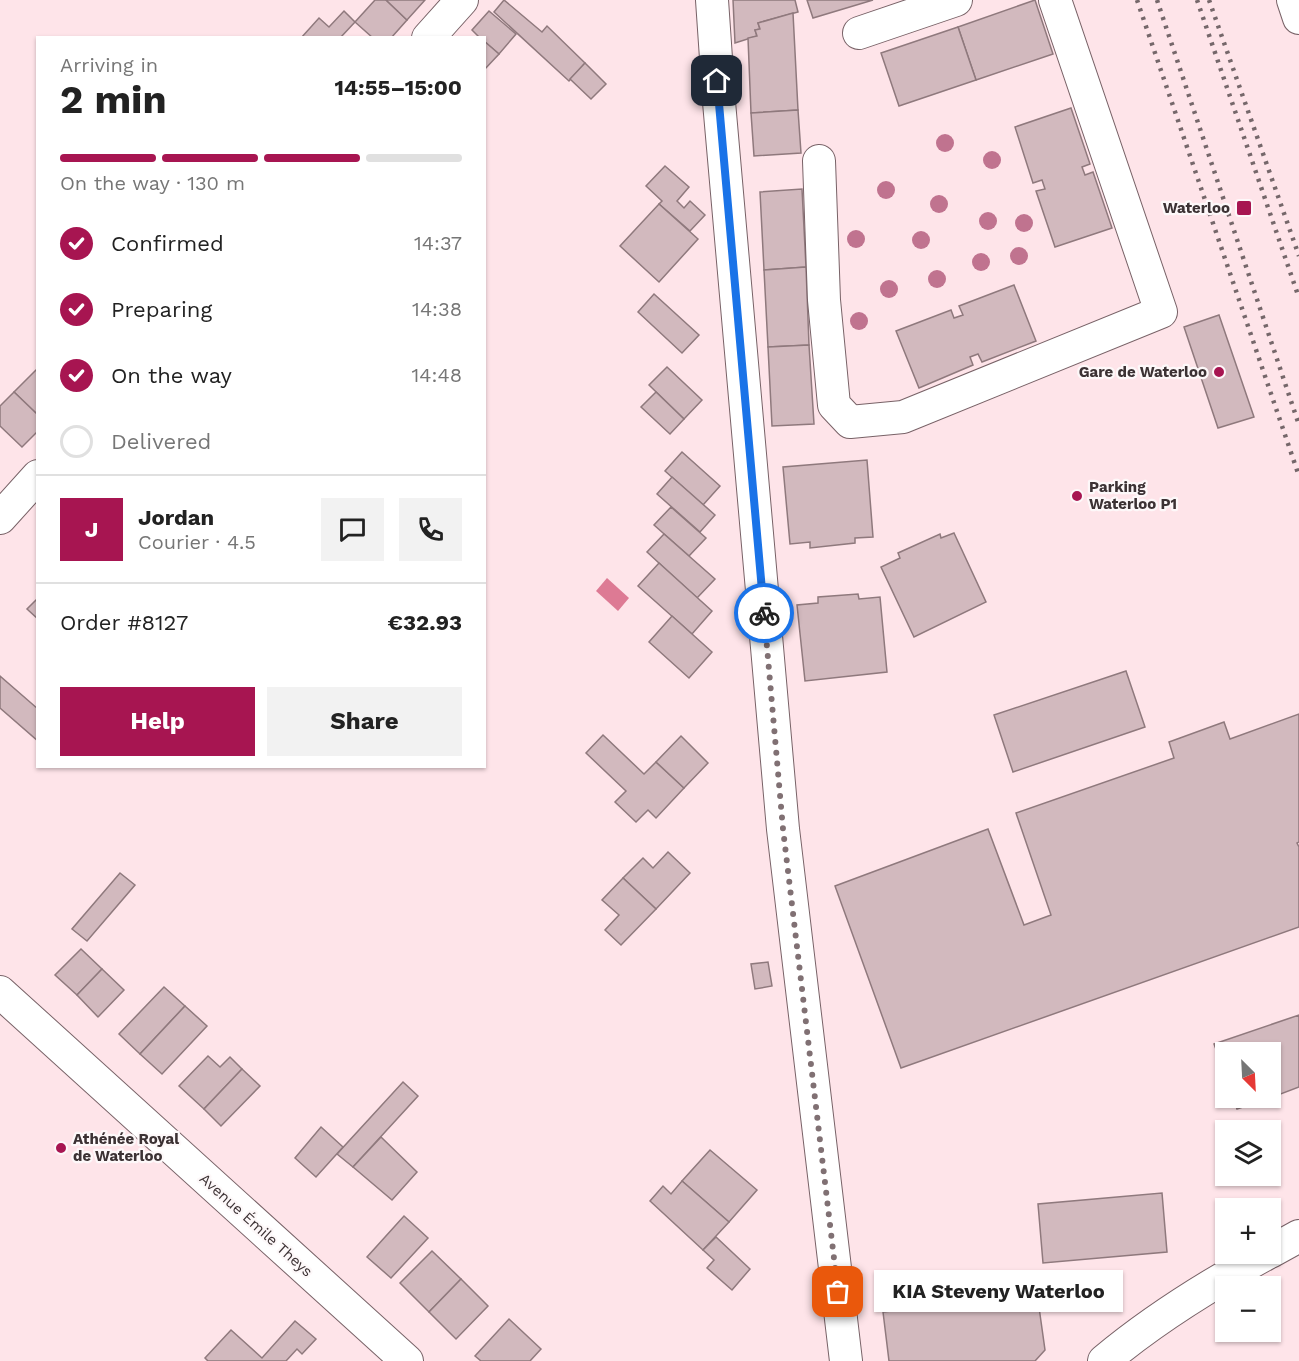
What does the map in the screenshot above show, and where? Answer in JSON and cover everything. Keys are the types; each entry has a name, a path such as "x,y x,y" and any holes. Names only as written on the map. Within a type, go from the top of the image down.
{"street":[{"path":"430,36 462,0"},
{"path":"712,0 782,819 846,1361"},
{"path":"859,33 956,0"},
{"path":"819,161 824,300 834,405 850,422 903,417 1161,312 1054,0"},
{"path":"1293,0 1299,18"},
{"path":"0,518 36,478"},
{"name":"Avenue Émile Theys","path":"0,992 406,1361"},
{"path":"1281,1246 1299,1236"},
{"path":"1104,1361 1161,1317 1248,1264"}],"shaded area":[{"path":"607,578 629,598 618,611 596,591"}],"building":[{"path":"375,0 386,0 407,20 393,36 371,36 355,22"},
{"path":"386,0 425,0 407,20"},
{"path":"504,0 542,32 547,26 585,63 569,81 494,12"},
{"path":"733,0 795,0 798,12 758,23 760,29 755,30 757,36 735,43"},
{"path":"807,0 873,0 813,18"},
{"path":"1035,0 1053,54 976,80 958,27"},
{"path":"344,11 355,22 342,36 303,36 319,18 329,27"},
{"path":"489,11 516,34 499,54 486,43 486,36 478,36 472,30"},
{"path":"793,13 798,110 751,113 748,38 757,36 755,30 760,29 758,23"},
{"path":"958,27 976,80 899,106 881,53"},
{"path":"486,43 499,54 486,68"},
{"path":"585,63 606,84 591,99 570,79"},
{"path":"1071,108 1090,164 1082,167 1085,175 1093,172 1112,228 1055,247 1036,191 1045,189 1042,180 1033,183 1015,127"},
{"path":"798,110 801,153 754,156 751,113"},
{"path":"665,166 689,187 677,201 684,208 690,201 705,215 690,231 659,204 662,201 646,186"},
{"path":"802,189 806,267 764,270 760,192"},
{"path":"659,204 698,239 659,282 620,246"},
{"path":"806,267 809,345 768,347 764,270"},
{"path":"1014,285 1036,341 982,362 978,354 970,357 973,365 919,388 896,331 951,310 954,318 963,315 959,306"},
{"path":"654,294 699,335 682,353 638,312"},
{"name":"Gare de Waterloo","path":"1219,315 1254,417 1218,428 1184,327"},
{"path":"809,345 814,424 772,426 768,347"},
{"path":"667,367 702,400 684,419 649,385"},
{"path":"36,370 36,413 14,392"},
{"path":"14,392 36,413 36,433 22,447 0,426 0,406"},
{"path":"656,392 684,419 670,434 641,407"},
{"path":"682,452 720,486 703,505 665,471"},
{"path":"867,460 873,537 855,538 855,543 810,548 810,542 790,544 783,467"},
{"path":"672,477 715,515 700,532 657,494"},
{"path":"671,507 706,538 689,556 654,525"},
{"path":"954,533 986,602 914,637 881,567 900,558 898,553 940,534 941,538"},
{"path":"664,534 715,579 697,598 647,552"},
{"path":"659,563 712,611 692,634 638,586"},
{"path":"858,594 859,599 880,597 887,672 805,681 797,605 818,603 818,597"},
{"path":"36,600 36,617 27,609"},
{"path":"672,616 712,652 689,678 649,642"},
{"path":"1126,671 1145,727 1013,772 994,715"},
{"path":"0,676 36,707 36,739 0,708"},
{"path":"1299,714 1299,842 1297,843 1299,847 1299,927 901,1068 835,886 988,829 1024,925 1051,915 1016,813 1174,758 1169,742 1224,722 1230,739"},
{"path":"603,735 644,774 656,762 684,788 656,818 648,810 636,822 615,802 626,791 586,753"},
{"path":"681,736 708,763 684,788 656,762"},
{"path":"668,852 690,873 656,909 623,878 643,858 653,868"},
{"path":"120,873 135,885 87,941 72,929"},
{"path":"623,878 656,909 621,945 605,930 619,915 602,900"},
{"path":"81,949 102,969 77,995 55,975"},
{"path":"768,962 772,986 755,989 751,964"},
{"path":"102,969 124,990 98,1017 77,995"},
{"path":"164,987 185,1006 140,1054 119,1034"},
{"path":"185,1006 207,1026 162,1074 140,1054"},
{"path":"1299,1015 1299,1087 1281,1094 1281,1042 1220,1042"},
{"path":"208,1056 220,1067 230,1057 242,1069 204,1109 179,1086"},
{"path":"242,1069 260,1086 221,1126 204,1109"},
{"path":"403,1082 418,1096 353,1167 337,1154"},
{"path":"321,1127 343,1147 316,1177 295,1158"},
{"path":"381,1137 417,1172 392,1200 353,1167"},
{"path":"710,1150 757,1190 729,1222 682,1181"},
{"path":"682,1181 729,1222 703,1250 650,1201 663,1186 671,1194"},
{"path":"1162,1193 1167,1252 1043,1263 1038,1204"},
{"path":"404,1216 428,1238 391,1278 367,1257"},
{"path":"716,1237 750,1269 732,1290 707,1268 714,1260 703,1250"},
{"path":"432,1251 461,1279 429,1312 400,1283"},
{"path":"461,1279 488,1306 456,1339 429,1312"},
{"path":"1037,1293 1045,1350 1035,1361 889,1361 883,1312"},
{"path":"509,1319 541,1349 530,1361 481,1361 475,1356"},
{"path":"295,1321 316,1339 302,1354 297,1349 286,1361 208,1361 205,1358 231,1330 262,1358"}],"railway":[{"path":"1137,0 1299,476"},
{"path":"1157,0 1299,425"},
{"path":"1197,0 1299,298"},
{"path":"1209,0 1299,256"}],"way so far":[{"path":"764,613 783,829 838,1292"}],"place":[{"name":"Waterloo","path":"1244,208"},
{"name":"Gare de Waterloo","path":"1219,372"},
{"name":"Parking Waterloo P1","path":"1077,496"},
{"name":"Athénée Royal de Waterloo","path":"61,1148"},
{"name":"KIA Steveny Waterloo","path":"838,1292"}],"route":[{"path":"717,81 764,613"}]}
